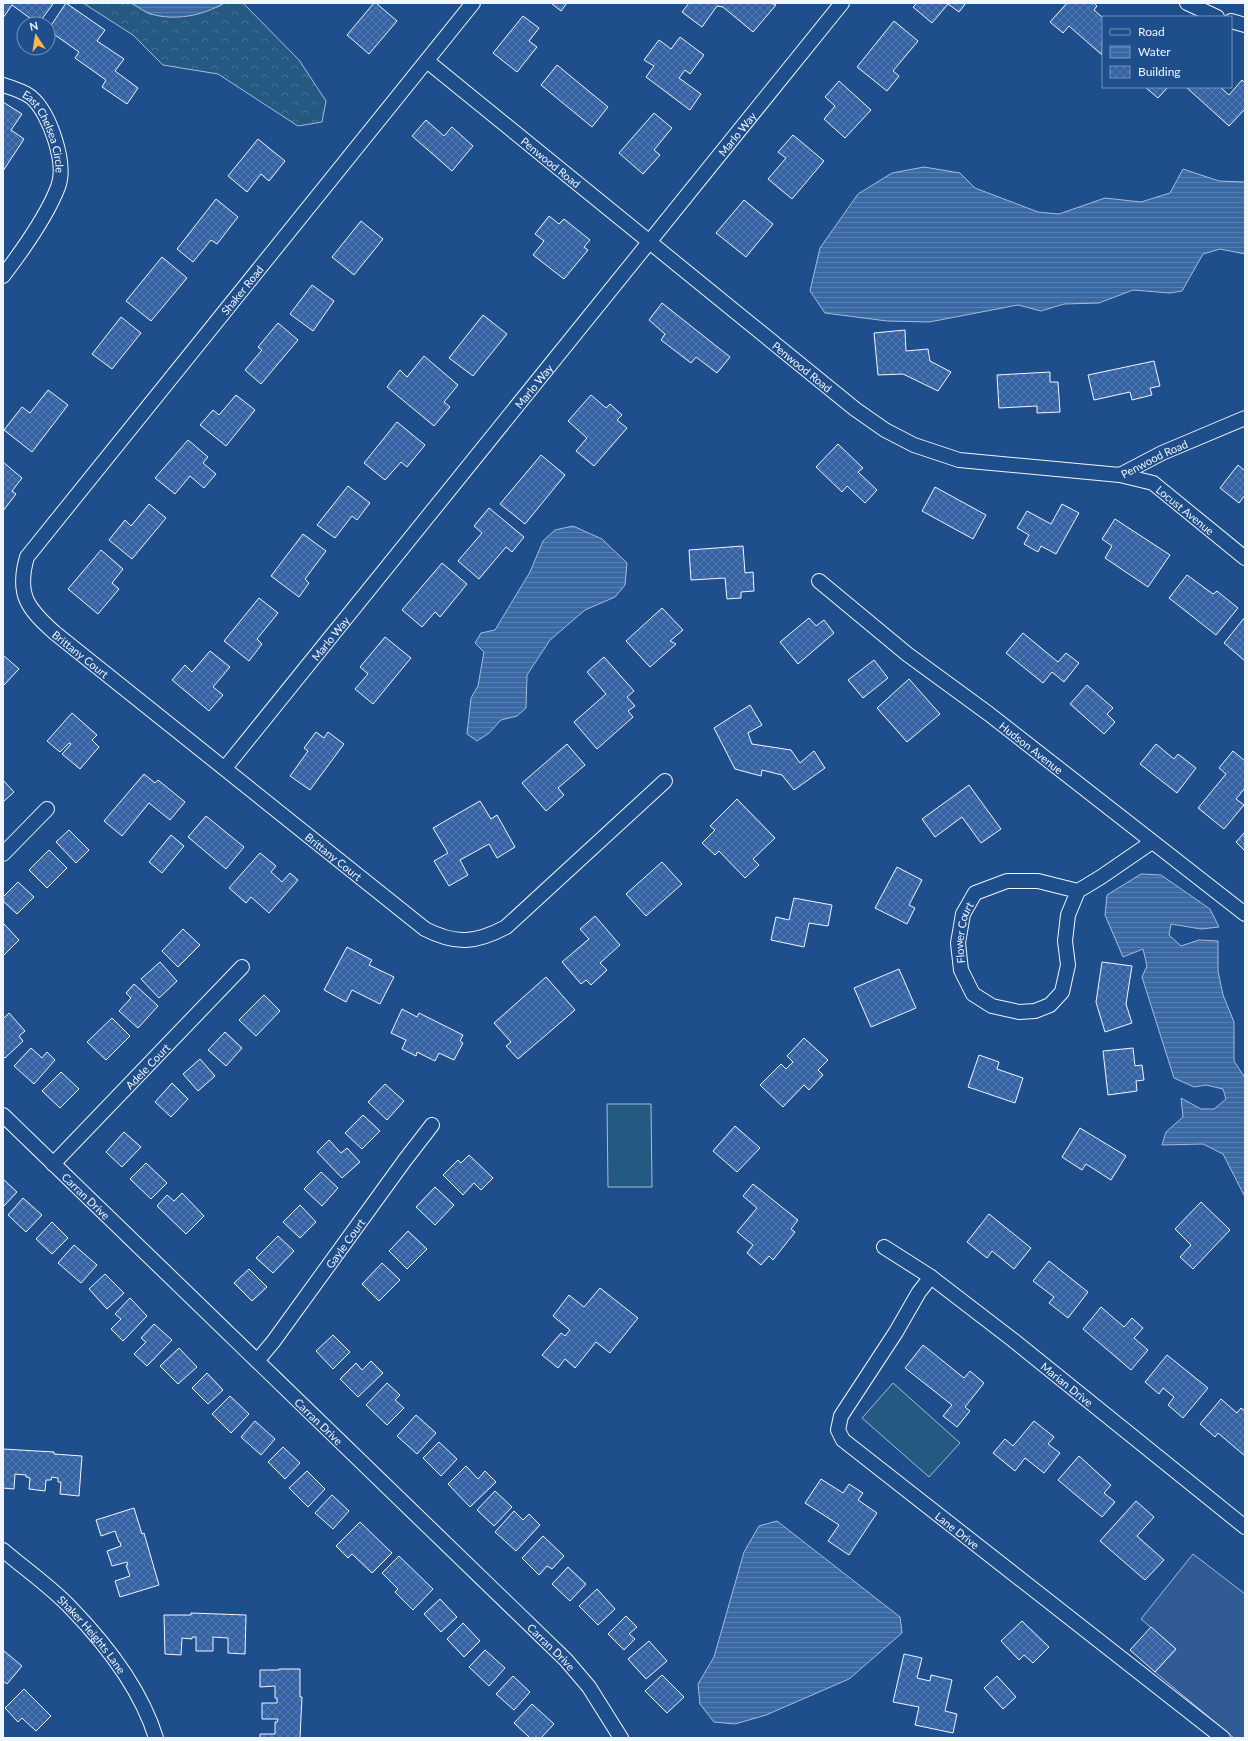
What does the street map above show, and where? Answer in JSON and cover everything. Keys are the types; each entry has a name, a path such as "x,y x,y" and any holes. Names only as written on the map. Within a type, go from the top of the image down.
{"street":[{"name":"Shaker Road","path":"23,583 27,557 382,114 473,3"},
{"name":"Marlo Way","path":"225,768 842,3"},
{"path":"1187,3 1215,16"},
{"path":"1232,21 1245,25"},
{"name":"Penwood Road","path":"427,61 530,146 559,166 855,409 885,430 907,442 960,460 1120,475 1162,453 1245,418"},
{"name":"East Chelsea Circle","path":"3,86 15,88 31,97 42,109 56,140 60,168 59,186 35,230 3,276"},
{"name":"Locust Avenue","path":"1120,475 1153,483 1245,558"},
{"name":"Hudson Avenue","path":"818,581 907,654 989,714 1245,914"},
{"name":"Brittany Court","path":"23,583 25,600 37,617 426,929 448,938 468,940 487,937 506,927 665,781"},
{"path":"3,854 47,809"},
{"path":"1078,891 1152,842"},
{"name":"Flower Court","path":"1007,881 1038,881 1078,891 1068,915 1065,941 1068,966 1062,992 1050,1005 1035,1011 1019,1012 992,1006 974,994 962,970 958,943 963,914 975,893 1007,881"},
{"name":"Adele Court","path":"53,1164 242,967"},
{"name":"Carran Drive","path":"3,1116 566,1660 589,1687 621,1738"},
{"name":"Gayle Court","path":"257,1362 404,1160 432,1125"},
{"name":"Marian Drive","path":"884,1247 931,1277 1013,1340 1245,1527"},
{"name":"Lane Drive","path":"931,1277 919,1292 896,1332 841,1416 838,1430 843,1440 1222,1738"},
{"name":"Shaker Heights Lane","path":"3,1550 69,1606 91,1630 135,1689 151,1721 156,1738"}],"green space":[{"path":"83,3 131,3 150,14 217,7 224,3 243,3 299,60 326,101 322,122 298,126 218,74 163,65 133,35"},
{"path":"607,1104 651,1104 652,1187 608,1187"},
{"path":"893,1383 960,1443 929,1477 862,1418"}],"shaded area":[{"path":"1193,1554 1245,1594 1245,1738 1234,1738 1155,1672 1176,1649 1141,1619"}],"water":[{"path":"131,3 224,3 198,14 169,17 148,13"},
{"path":"924,167 960,173 975,188 1038,212 1059,214 1105,198 1141,202 1170,193 1183,169 1219,181 1245,182 1245,254 1220,249 1203,254 1182,291 1170,293 1133,290 1099,303 1064,304 1041,311 1018,305 929,322 887,321 825,313 810,291 820,248 858,194 892,173"},
{"path":"573,526 602,539 627,563 625,585 615,597 585,610 550,640 527,675 526,708 517,716 501,720 489,733 477,741 467,734 471,698 478,686 484,652 475,643 481,633 495,630 530,572 543,541 555,530"},
{"path":"1141,874 1161,875 1210,909 1219,927 1201,929 1171,924 1169,935 1181,946 1199,940 1218,941 1218,971 1223,995 1234,1022 1234,1061 1245,1078 1245,1197 1223,1154 1203,1144 1162,1145 1166,1132 1183,1117 1181,1098 1201,1109 1214,1109 1226,1099 1223,1089 1206,1085 1194,1087 1174,1078 1142,977 1147,966 1143,949 1123,957 1105,915 1107,895"},
{"path":"777,1521 900,1617 902,1633 849,1679 766,1715 735,1724 714,1722 700,1704 698,1684 714,1657 744,1552 759,1526"}],"building":[{"path":"3,3 53,4 44,16 27,16 12,5 3,18"},
{"path":"66,3 105,30 97,41 124,59 115,71 138,88 127,104 102,87 106,80 75,58 79,52 56,36 56,18"},
{"path":"374,3 376,3 397,21 369,54 347,35"},
{"path":"551,3 567,3 561,11"},
{"path":"689,3 771,3 776,5 753,32 723,7 717,6 702,27 682,12"},
{"path":"917,3 966,3 959,12 948,4 932,23 913,7"},
{"path":"1067,3 1094,3 1097,6 1094,10 1102,17 1102,55 1069,26 1063,33 1050,22"},
{"path":"523,16 539,28 529,41 537,47 517,72 493,53"},
{"path":"894,21 918,41 893,71 899,76 887,91 857,67"},
{"path":"680,37 704,55 690,74 685,70 679,78 701,94 690,110 646,77 654,66 644,60 659,40 671,49"},
{"path":"557,65 608,107 592,127 541,85"},
{"path":"1242,80 1245,83 1245,109 1229,126 1187,88 1221,88 1229,95"},
{"path":"839,81 871,110 845,138 824,119 835,106 825,97"},
{"path":"1146,88 1167,88 1158,98"},
{"path":"3,102 22,114 11,130 24,139 3,171"},
{"path":"654,113 672,128 654,150 660,155 643,174 619,153"},
{"path":"426,120 444,136 452,127 473,146 452,171 412,136"},
{"path":"793,135 824,161 792,199 768,179 786,158 778,152"},
{"path":"258,139 285,161 269,181 261,174 247,192 228,176"},
{"path":"216,199 238,217 217,244 211,240 193,262 177,249"},
{"path":"744,200 773,224 746,257 716,233"},
{"path":"549,216 559,224 564,219 590,240 584,247 588,250 564,279 533,255 544,241 535,234"},
{"path":"361,221 383,239 354,275 332,257"},
{"path":"162,257 187,278 151,321 126,301"},
{"path":"312,285 334,301 313,331 290,314"},
{"path":"662,303 730,357 717,373 696,357 691,363 661,340 665,334 649,320"},
{"path":"483,315 507,334 473,376 449,358"},
{"path":"121,317 141,333 112,369 92,354"},
{"path":"278,323 298,340 261,384 245,370 262,350 258,347"},
{"path":"905,330 906,351 928,349 930,361 951,372 938,391 903,374 878,375 874,333"},
{"path":"424,356 458,385 444,402 450,407 434,426 387,387 400,370 407,377"},
{"path":"1154,361 1160,386 1150,388 1152,395 1132,400 1130,392 1094,400 1088,375"},
{"path":"1050,372 1050,382 1058,382 1060,412 1037,413 1037,406 999,408 997,375"},
{"path":"48,390 68,405 32,452 4,430 22,407 30,413"},
{"path":"236,395 255,410 226,446 200,425 213,410 219,415"},
{"path":"591,395 606,408 610,404 622,415 617,420 627,428 594,466 576,451 587,438 568,421"},
{"path":"397,422 425,445 407,467 401,462 385,480 364,463"},
{"path":"188,440 208,457 203,463 216,474 204,488 190,476 175,494 155,478"},
{"path":"838,444 863,468 858,472 877,490 865,503 847,486 842,492 816,467"},
{"path":"541,455 565,475 525,524 500,504"},
{"path":"3,462 22,478 12,491 16,494 3,511"},
{"path":"1238,465 1245,471 1245,495 1239,503 1220,488"},
{"path":"348,486 370,503 357,520 352,516 335,538 317,525"},
{"path":"935,487 986,515 973,539 922,511"},
{"path":"149,504 166,518 132,559 109,540 125,520 131,526"},
{"path":"1062,504 1079,513 1056,554 1041,546 1038,552 1024,544 1029,535 1017,528 1027,511 1051,524"},
{"path":"489,508 524,537 512,552 506,547 479,579 458,561 482,533 474,526"},
{"path":"1115,519 1170,555 1148,587 1105,558 1112,546 1102,539"},
{"path":"303,534 326,551 305,579 309,583 299,597 271,576"},
{"path":"743,546 745,573 753,572 754,591 741,592 741,598 727,599 725,578 691,580 689,550"},
{"path":"101,550 123,569 112,583 119,589 98,614 68,589"},
{"path":"442,563 467,584 440,617 435,612 422,627 402,610"},
{"path":"1187,575 1213,594 1217,591 1238,608 1216,635 1169,598"},
{"path":"259,598 278,613 257,639 262,644 249,661 224,641"},
{"path":"662,608 683,630 670,641 676,644 650,667 626,641"},
{"path":"1245,617 1245,661 1224,643"},
{"path":"809,618 816,626 824,620 834,633 798,664 780,642"},
{"path":"1023,633 1058,662 1066,653 1079,663 1064,682 1052,672 1043,683 1006,653"},
{"path":"385,637 411,658 373,704 355,689 368,674 360,667"},
{"path":"210,651 230,667 213,687 223,695 209,711 172,680 185,665 192,672"},
{"path":"3,655 19,669 3,686"},
{"path":"604,657 634,691 627,697 635,706 628,711 633,717 597,749 574,722 606,694 587,672"},
{"path":"874,660 888,678 863,698 848,680"},
{"path":"909,679 940,714 907,742 877,708"},
{"path":"1087,685 1113,708 1107,714 1115,722 1104,734 1070,704"},
{"path":"750,705 762,725 748,733 752,744 791,750 800,763 814,751 825,768 794,790 782,775 762,770 761,776 735,769 714,728"},
{"path":"72,713 97,735 92,740 99,747 80,769 62,754 71,744 69,743 60,752 47,741"},
{"path":"316,732 324,738 328,732 344,744 310,790 290,776 308,751 304,748"},
{"path":"567,744 585,765 558,788 564,795 546,811 522,783"},
{"path":"1156,744 1174,759 1178,754 1196,768 1177,793 1140,764"},
{"path":"1233,751 1245,761 1245,788 1236,799 1244,805 1224,829 1198,808 1226,774 1219,768"},
{"path":"144,774 155,783 158,780 185,802 170,820 149,803 122,836 104,821"},
{"path":"3,780 14,792 3,802"},
{"path":"969,785 1001,829 981,843 962,817 935,837 922,819"},
{"path":"737,799 775,838 753,859 759,865 745,878 719,851 715,855 702,843 715,830 710,826"},
{"path":"480,801 491,819 497,815 515,847 497,858 489,844 460,860 468,875 449,886 434,861 448,853 433,828"},
{"path":"206,816 244,847 226,869 188,837"},
{"path":"69,830 89,850 76,863 56,842"},
{"path":"1245,832 1245,851 1236,842"},
{"path":"171,835 184,846 162,873 149,862"},
{"path":"49,850 67,868 47,888 29,870"},
{"path":"260,853 276,866 271,872 282,882 290,873 298,880 269,913 251,897 246,903 229,888"},
{"path":"662,862 682,884 646,916 626,894"},
{"path":"897,867 922,880 909,905 915,908 907,924 875,908"},
{"path":"18,882 34,897 17,914 3,901 3,897"},
{"path":"794,898 832,905 828,926 809,923 804,947 771,940 776,917 789,920"},
{"path":"595,916 620,945 600,963 607,970 591,985 586,980 581,984 562,962 589,939 580,929"},
{"path":"3,923 19,940 3,956"},
{"path":"183,929 200,945 178,967 162,951"},
{"path":"347,947 372,960 369,965 394,977 380,1004 352,990 346,1002 324,990"},
{"path":"160,962 177,981 159,998 141,979"},
{"path":"1102,962 1132,966 1126,1004 1132,1023 1105,1032 1096,1002"},
{"path":"899,969 916,1008 871,1027 854,988"},
{"path":"546,977 575,1010 518,1059 506,1046 511,1042 494,1023"},
{"path":"134,984 158,1006 138,1028 119,1011 131,998 126,993"},
{"path":"264,995 280,1011 256,1036 239,1020"},
{"path":"402,1009 417,1017 419,1013 463,1035 460,1041 463,1043 454,1060 439,1053 435,1061 417,1052 416,1056 402,1049 406,1040 391,1033"},
{"path":"9,1013 25,1031 19,1036 23,1041 5,1058 3,1056 3,1019"},
{"path":"112,1018 130,1036 106,1060 87,1042"},
{"path":"225,1032 242,1048 226,1066 208,1050"},
{"path":"804,1038 828,1060 818,1070 823,1075 809,1090 804,1085 783,1107 760,1085 781,1064 786,1069 793,1062 787,1056"},
{"path":"31,1048 42,1058 47,1052 55,1060 34,1084 14,1066"},
{"path":"1133,1048 1135,1066 1142,1065 1144,1080 1136,1081 1137,1091 1108,1095 1103,1051"},
{"path":"979,1055 999,1062 997,1069 1023,1078 1015,1103 968,1087"},
{"path":"200,1059 215,1076 198,1091 183,1074"},
{"path":"61,1072 79,1089 60,1108 42,1091"},
{"path":"172,1083 188,1099 171,1117 155,1102"},
{"path":"385,1084 404,1101 387,1120 368,1102"},
{"path":"363,1115 380,1131 362,1149 345,1133"},
{"path":"735,1126 760,1148 737,1172 713,1151"},
{"path":"1080,1128 1126,1156 1111,1180 1086,1164 1082,1170 1062,1157"},
{"path":"124,1132 141,1147 122,1167 106,1152"},
{"path":"329,1140 341,1153 347,1148 360,1162 342,1178 317,1152"},
{"path":"469,1155 493,1178 481,1190 474,1183 463,1195 443,1175 458,1160 461,1163"},
{"path":"146,1163 167,1183 151,1199 130,1179"},
{"path":"321,1172 338,1188 322,1206 304,1189"},
{"path":"3,1179 17,1192 4,1206 3,1205"},
{"path":"753,1184 798,1220 791,1229 795,1232 773,1260 769,1256 761,1265 747,1253 753,1245 737,1232 757,1208 743,1196"},
{"path":"435,1187 454,1205 435,1225 416,1207"},
{"path":"182,1193 204,1216 186,1234 157,1206 167,1195 174,1201"},
{"path":"23,1198 42,1215 26,1232 8,1215"},
{"path":"1201,1202 1230,1230 1193,1269 1180,1257 1191,1245 1175,1229"},
{"path":"300,1205 316,1222 300,1238 283,1222"},
{"path":"989,1214 1031,1248 1014,1269 992,1251 987,1258 967,1242"},
{"path":"52,1222 68,1238 52,1254 36,1239"},
{"path":"408,1231 427,1249 407,1269 389,1251"},
{"path":"278,1236 294,1251 273,1273 256,1258"},
{"path":"74,1245 97,1265 81,1283 58,1263"},
{"path":"1049,1261 1088,1292 1068,1318 1049,1303 1054,1297 1033,1281"},
{"path":"382,1263 400,1280 379,1301 362,1284"},
{"path":"249,1269 267,1287 252,1301 234,1283"},
{"path":"105,1274 124,1293 107,1309 89,1289"},
{"path":"600,1288 638,1318 610,1353 596,1342 575,1368 565,1359 558,1368 542,1355 561,1333 565,1336 570,1330 553,1316 569,1295 584,1307"},
{"path":"130,1298 147,1316 123,1341 111,1329 121,1319 115,1314"},
{"path":"1101,1307 1124,1327 1132,1318 1143,1328 1134,1338 1148,1350 1131,1370 1083,1329"},
{"path":"154,1324 172,1340 147,1366 134,1354 146,1342 141,1338"},
{"path":"333,1335 350,1352 333,1369 316,1351"},
{"path":"923,1345 964,1378 970,1371 984,1383 965,1407 970,1411 957,1427 943,1416 952,1405 905,1368"},
{"path":"179,1348 197,1367 178,1384 160,1366"},
{"path":"1167,1355 1208,1388 1183,1418 1168,1405 1174,1397 1163,1388 1159,1394 1145,1382"},
{"path":"371,1361 383,1373 358,1397 340,1379 356,1363 362,1370"},
{"path":"207,1373 223,1390 208,1404 192,1388"},
{"path":"387,1383 400,1395 395,1400 404,1408 387,1425 366,1405"},
{"path":"230,1396 249,1414 231,1433 212,1414"},
{"path":"1221,1399 1237,1413 1241,1408 1245,1411 1245,1456 1218,1433 1215,1437 1200,1424"},
{"path":"416,1415 436,1433 417,1454 397,1436"},
{"path":"255,1421 275,1439 261,1455 241,1437"},
{"path":"1034,1421 1054,1437 1048,1444 1060,1453 1044,1473 1025,1458 1015,1471 993,1453 1005,1439 1013,1446"},
{"path":"439,1442 457,1459 441,1476 423,1458"},
{"path":"283,1447 300,1463 285,1479 268,1462"},
{"path":"3,1449 54,1452 54,1454 82,1456 79,1496 60,1494 61,1482 58,1482 58,1478 52,1477 51,1480 46,1480 45,1491 29,1489 30,1478 26,1477 26,1475 15,1474 14,1489 3,1488"},
{"path":"1079,1456 1111,1485 1104,1493 1115,1502 1102,1517 1058,1480"},
{"path":"466,1466 478,1479 485,1471 496,1482 470,1507 448,1484"},
{"path":"307,1471 325,1489 308,1507 289,1488"},
{"path":"821,1479 843,1493 849,1484 863,1493 858,1500 877,1513 849,1555 828,1541 839,1525 805,1503"},
{"path":"495,1491 512,1507 494,1526 477,1510"},
{"path":"332,1495 349,1511 333,1529 315,1513"},
{"path":"1136,1501 1154,1517 1137,1536 1164,1560 1145,1580 1100,1541"},
{"path":"134,1508 142,1534 144,1533 159,1585 120,1597 115,1581 130,1576 126,1565 128,1565 127,1562 112,1566 107,1551 121,1546 120,1542 115,1531 101,1536 96,1520"},
{"path":"514,1511 523,1520 529,1514 540,1525 516,1551 495,1532"},
{"path":"360,1522 392,1553 372,1573 352,1554 348,1558 336,1546"},
{"path":"543,1536 564,1556 552,1569 547,1566 539,1575 522,1558"},
{"path":"399,1556 433,1589 413,1610 395,1592 398,1589 382,1573"},
{"path":"568,1567 586,1584 570,1601 552,1584"},
{"path":"597,1589 615,1609 598,1625 579,1606"},
{"path":"440,1599 457,1617 441,1632 424,1614"},
{"path":"191,1613 246,1615 245,1654 228,1653 228,1638 213,1637 213,1651 196,1651 196,1637 192,1637 192,1639 182,1638 181,1655 165,1654 164,1615 191,1615"},
{"path":"626,1616 637,1627 629,1634 635,1639 624,1650 608,1634"},
{"path":"1022,1621 1049,1647 1033,1663 1024,1655 1019,1660 1001,1641"},
{"path":"463,1623 480,1641 464,1657 447,1639"},
{"path":"1151,1627 1176,1649 1155,1672 1130,1650"},
{"path":"649,1641 667,1661 646,1679 628,1659"},
{"path":"3,1650 22,1666 7,1684 3,1681"},
{"path":"485,1650 505,1668 489,1686 469,1667"},
{"path":"904,1654 922,1658 917,1678 930,1681 931,1675 952,1680 945,1711 957,1714 953,1733 915,1725 919,1707 893,1702"},
{"path":"300,1669 300,1697 302,1697 300,1738 260,1738 260,1734 275,1734 275,1722 277,1722 278,1719 262,1719 262,1703 277,1703 277,1698 275,1698 275,1686 260,1687 260,1670"},
{"path":"662,1675 684,1697 667,1713 645,1691"},
{"path":"513,1676 530,1692 514,1710 496,1694"},
{"path":"997,1676 1016,1697 1003,1709 984,1688"},
{"path":"24,1689 51,1716 36,1731 22,1718 18,1722 5,1708"},
{"path":"532,1704 554,1724 541,1738 530,1738 514,1723"}]}
